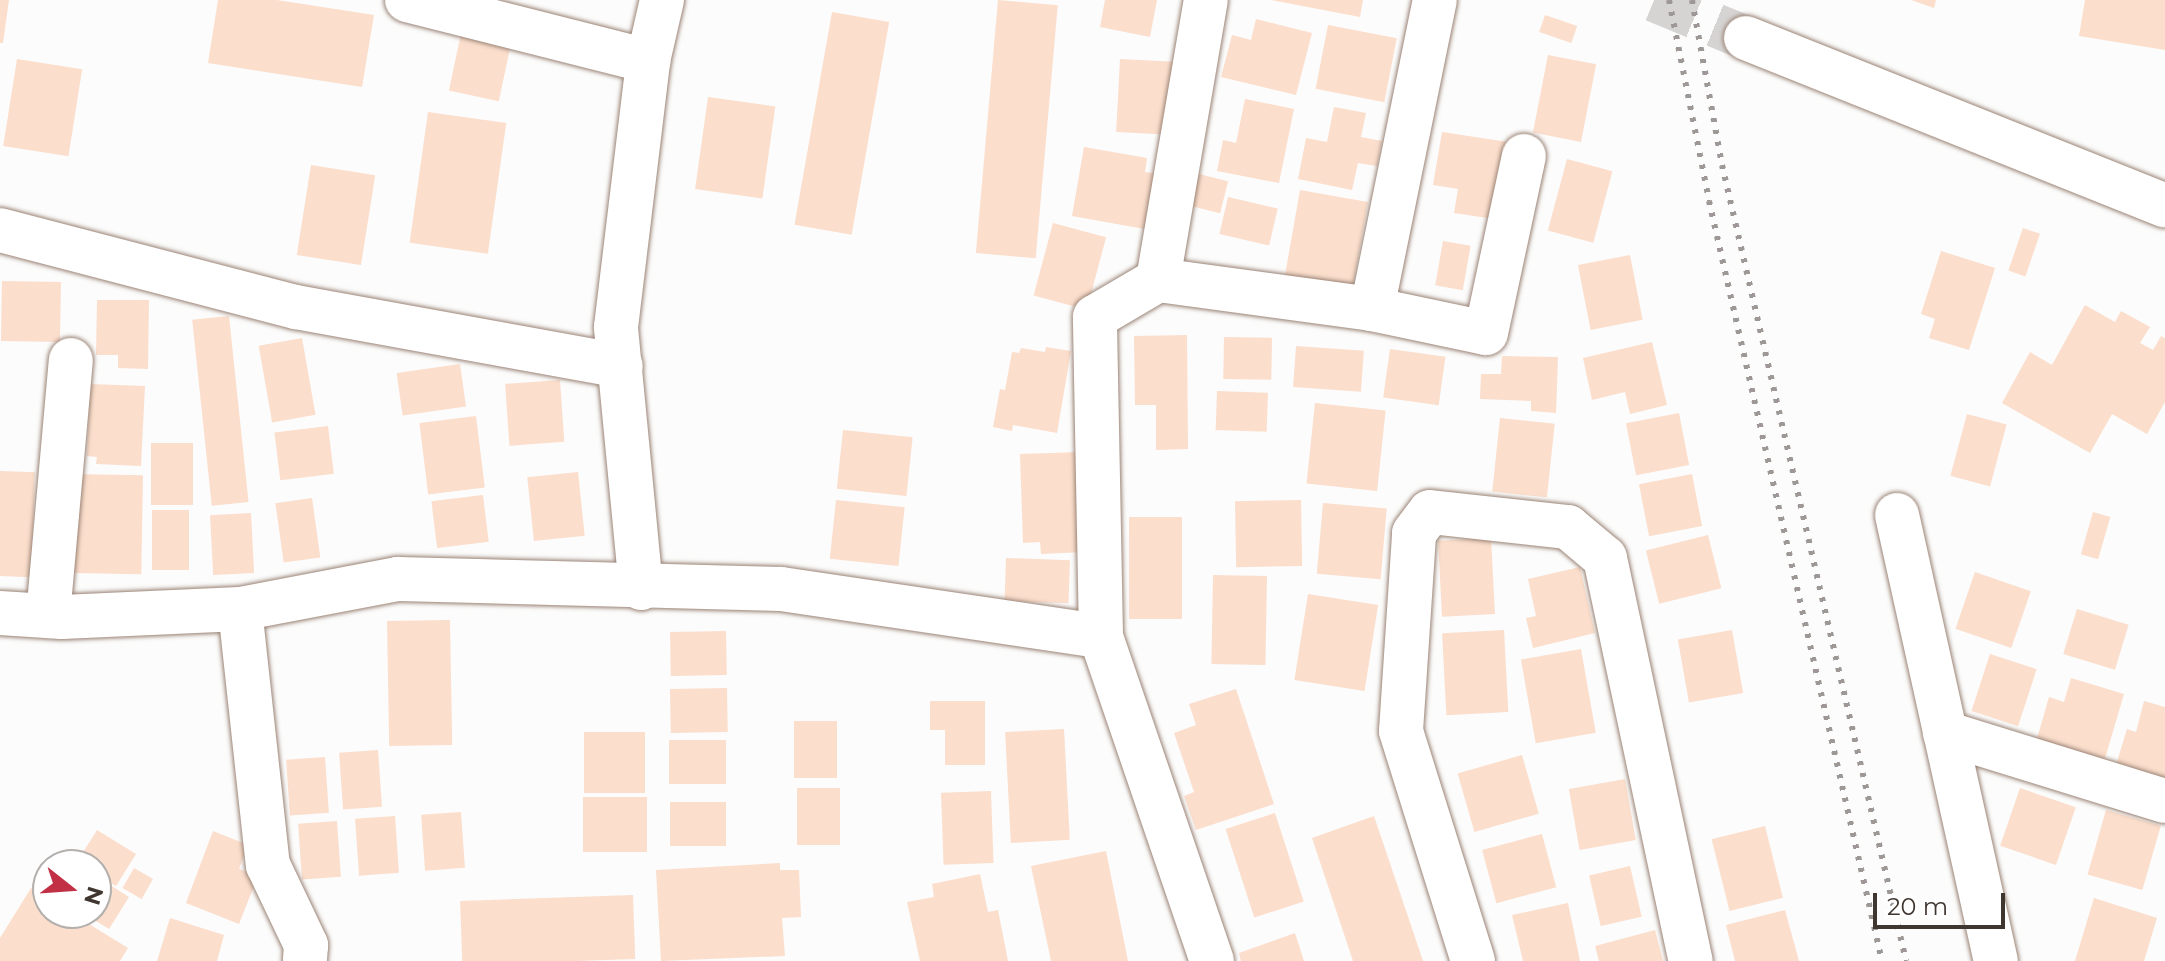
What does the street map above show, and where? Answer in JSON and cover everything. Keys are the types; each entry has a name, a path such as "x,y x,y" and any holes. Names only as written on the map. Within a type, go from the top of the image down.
{"street":[{"path":"407,0 648,61"},
{"path":"641,588 616,327 648,61 662,0"},
{"path":"1158,280 1206,0"},
{"path":"1372,309 1435,0"},
{"path":"1746,38 2165,206"},
{"path":"1212,961 1101,636 1097,554 1095,317 1158,280 1372,309 1486,333 1524,156"},
{"path":"0,230 296,307 621,366"},
{"path":"48,616 71,360"},
{"path":"1473,961 1401,731 1414,533 1430,512 1568,527 1605,558 1691,961"},
{"path":"1897,515 1996,961"},
{"path":"0,613 48,616 240,609 398,579 641,588 781,589 1101,636"},
{"path":"240,609 268,865 306,945 305,961"},
{"path":"1945,733 2165,801"}],"building":[{"path":"0,0 9,0 3,43 0,43"},
{"path":"218,0 277,0 374,15 362,87 208,63"},
{"path":"998,0 1058,5 1036,258 976,253"},
{"path":"1105,0 1157,0 1150,37 1100,27"},
{"path":"1271,0 1363,0 1360,17"},
{"path":"1911,0 1936,0 1934,8"},
{"path":"2085,0 2165,0 2165,50 2079,36"},
{"path":"832,12 889,22 852,235 794,225"},
{"path":"1545,15 1577,26 1571,43 1539,32"},
{"path":"1256,19 1312,33 1296,95 1221,77 1232,35 1251,40"},
{"path":"1328,25 1397,38 1384,102 1316,89"},
{"path":"462,29 512,40 499,101 449,91"},
{"path":"1548,55 1596,64 1581,142 1533,133"},
{"path":"17,59 82,69 68,156 3,146"},
{"path":"1120,59 1174,62 1170,135 1116,132"},
{"path":"708,97 775,106 762,199 695,189"},
{"path":"1245,99 1294,109 1279,183 1217,171 1223,140 1236,143"},
{"path":"1334,107 1366,113 1361,137 1382,141 1377,166 1358,163 1352,190 1298,179 1306,138 1327,142"},
{"path":"428,112 506,123 488,254 410,243"},
{"path":"1442,132 1508,142 1495,219 1454,213 1458,189 1433,185"},
{"path":"1084,147 1147,158 1145,172 1160,174 1161,232 1072,216"},
{"path":"1567,159 1612,171 1593,243 1548,230"},
{"path":"311,165 375,175 361,265 297,255"},
{"path":"1199,174 1228,181 1220,213 1191,206"},
{"path":"1300,190 1368,202 1352,293 1284,281"},
{"path":"1228,197 1278,208 1269,245 1219,234"},
{"path":"1053,223 1106,237 1087,310 1034,295"},
{"path":"2023,228 2040,234 2025,276 2008,271"},
{"path":"1443,241 1471,246 1463,290 1435,285"},
{"path":"1941,251 1995,268 1969,350 1929,338 1935,319 1921,314"},
{"path":"1630,255 1643,320 1591,330 1578,265"},
{"path":"2,281 61,282 60,342 1,341"},
{"path":"97,300 149,300 148,369 118,368 118,355 96,355"},
{"path":"2085,305 2115,322 2121,311 2150,327 2140,343 2153,350 2161,336 2165,338 2165,402 2147,434 2112,414 2090,453 2002,403 2030,352 2052,365"},
{"path":"229,316 249,502 212,506 192,320"},
{"path":"1187,335 1188,449 1156,450 1156,405 1135,405 1134,336"},
{"path":"1224,337 1272,338 1271,380 1223,379"},
{"path":"302,338 316,415 272,422 259,346"},
{"path":"1652,342 1667,405 1630,414 1625,392 1592,400 1583,358"},
{"path":"1296,346 1364,351 1361,392 1293,387"},
{"path":"1046,347 1071,351 1057,433 1013,425 1012,431 993,427 1000,389 1005,390 1012,352 1019,353 1021,348 1045,352"},
{"path":"1390,349 1445,357 1439,405 1383,398"},
{"path":"1502,356 1558,357 1556,413 1531,411 1531,401 1480,399 1481,374 1501,374"},
{"path":"460,364 466,407 403,415 397,373"},
{"path":"560,380 564,442 509,446 505,384"},
{"path":"90,384 145,386 141,466 96,464 97,457 87,456"},
{"path":"1217,391 1268,393 1267,432 1216,430"},
{"path":"1315,403 1386,410 1377,491 1307,484"},
{"path":"1679,413 1689,465 1636,475 1626,423"},
{"path":"1967,414 2007,425 1990,486 1950,476"},
{"path":"476,416 485,487 428,494 419,423"},
{"path":"1500,418 1555,424 1547,497 1492,492"},
{"path":"328,426 334,474 280,480 274,433"},
{"path":"843,430 913,437 906,496 837,489"},
{"path":"151,443 193,443 193,505 151,505"},
{"path":"1082,452 1085,552 1041,554 1040,542 1023,543 1020,454"},
{"path":"0,471 35,472 31,577 0,576"},
{"path":"578,472 585,536 534,541 527,477"},
{"path":"73,474 143,475 141,574 71,573"},
{"path":"1692,474 1702,526 1649,536 1639,484"},
{"path":"483,495 489,542 437,548 431,501"},
{"path":"312,498 320,557 284,563 275,503"},
{"path":"836,500 905,507 898,566 830,559"},
{"path":"1301,500 1302,566 1236,567 1235,501"},
{"path":"1323,503 1387,509 1381,579 1317,574"},
{"path":"152,510 189,510 189,570 152,570"},
{"path":"2093,512 2110,517 2098,559 2081,554"},
{"path":"251,513 254,573 213,575 210,515"},
{"path":"1129,517 1182,517 1182,619 1129,619"},
{"path":"1708,535 1721,588 1659,604 1646,550"},
{"path":"1491,538 1495,614 1442,617 1438,541"},
{"path":"1006,558 1070,560 1068,603 1004,601"},
{"path":"1580,567 1595,633 1533,648 1526,618 1536,616 1528,579"},
{"path":"1975,572 2031,591 2011,648 1955,629"},
{"path":"1213,575 1267,576 1265,665 1211,664"},
{"path":"1308,594 1378,605 1365,691 1294,680"},
{"path":"2077,609 2129,625 2115,670 2063,654"},
{"path":"450,620 452,745 389,746 387,621"},
{"path":"1504,630 1508,712 1446,715 1442,633"},
{"path":"1732,630 1743,693 1689,703 1678,640"},
{"path":"726,631 727,675 671,676 670,632"},
{"path":"1581,649 1596,733 1536,743 1521,660"},
{"path":"1990,654 2037,669 2018,726 1971,711"},
{"path":"2071,678 2124,694 2104,762 2036,742 2049,697 2064,702"},
{"path":"727,688 728,732 671,733 670,689"},
{"path":"1236,689 1274,804 1196,830 1184,796 1194,792 1174,733 1196,725 1189,704"},
{"path":"930,701 985,701 985,765 945,765 945,730 930,730"},
{"path":"2144,701 2165,707 2165,780 2116,765 2127,729 2136,732"},
{"path":"794,721 837,721 837,778 794,778"},
{"path":"1064,729 1070,840 1011,843 1005,732"},
{"path":"584,732 645,732 645,793 584,793"},
{"path":"669,740 726,740 726,784 669,784"},
{"path":"378,750 382,807 343,810 339,753"},
{"path":"1522,755 1539,814 1474,832 1458,773"},
{"path":"325,757 329,813 290,816 286,760"},
{"path":"1625,779 1636,840 1580,850 1569,789"},
{"path":"797,788 840,788 840,845 797,845"},
{"path":"2020,788 2076,807 2056,865 2000,846"},
{"path":"991,791 994,863 944,865 941,793"},
{"path":"583,797 647,797 647,852 583,852"},
{"path":"670,802 726,802 726,846 670,846"},
{"path":"2106,810 2161,826 2142,890 2088,874"},
{"path":"461,812 465,868 425,871 421,815"},
{"path":"1275,813 1304,901 1254,918 1226,829"},
{"path":"395,816 399,873 359,876 355,819"},
{"path":"1374,816 1423,961 1353,961 1312,838"},
{"path":"337,821 341,877 302,880 298,824"},
{"path":"1765,826 1783,898 1730,911 1712,839"},
{"path":"97,830 136,854 116,886 112,884 112,849 85,849"},
{"path":"213,831 248,845 239,869 258,876 239,924 186,903"},
{"path":"1542,834 1556,887 1496,903 1482,850"},
{"path":"1106,851 1128,961 1051,961 1031,866"},
{"path":"780,863 780,870 799,870 801,917 782,918 785,956 661,961 656,870"},
{"path":"1630,866 1642,917 1601,926 1589,875"},
{"path":"134,868 153,879 142,899 122,888"},
{"path":"980,874 988,912 998,910 1008,961 920,961 907,902 934,897 932,884"},
{"path":"112,886 129,897 112,924"},
{"path":"31,888 32,929 97,929 128,948 120,961 0,961 0,938"},
{"path":"633,895 635,959 462,961 460,901"},
{"path":"2094,898 2157,918 2144,961 2075,961"},
{"path":"1568,903 1580,961 1523,961 1512,915"},
{"path":"1785,910 1799,961 1735,961 1726,925"},
{"path":"170,918 224,935 217,961 157,961"},
{"path":"1655,930 1663,961 1599,961 1595,946"},
{"path":"1295,933 1304,961 1241,961 1239,953"}],"tunnel":[{"path":"1654,0 1746,38"}],"railway":[{"path":"1669,0 1709,201 1882,961"},
{"path":"1692,0 1722,165 1906,961"}]}
